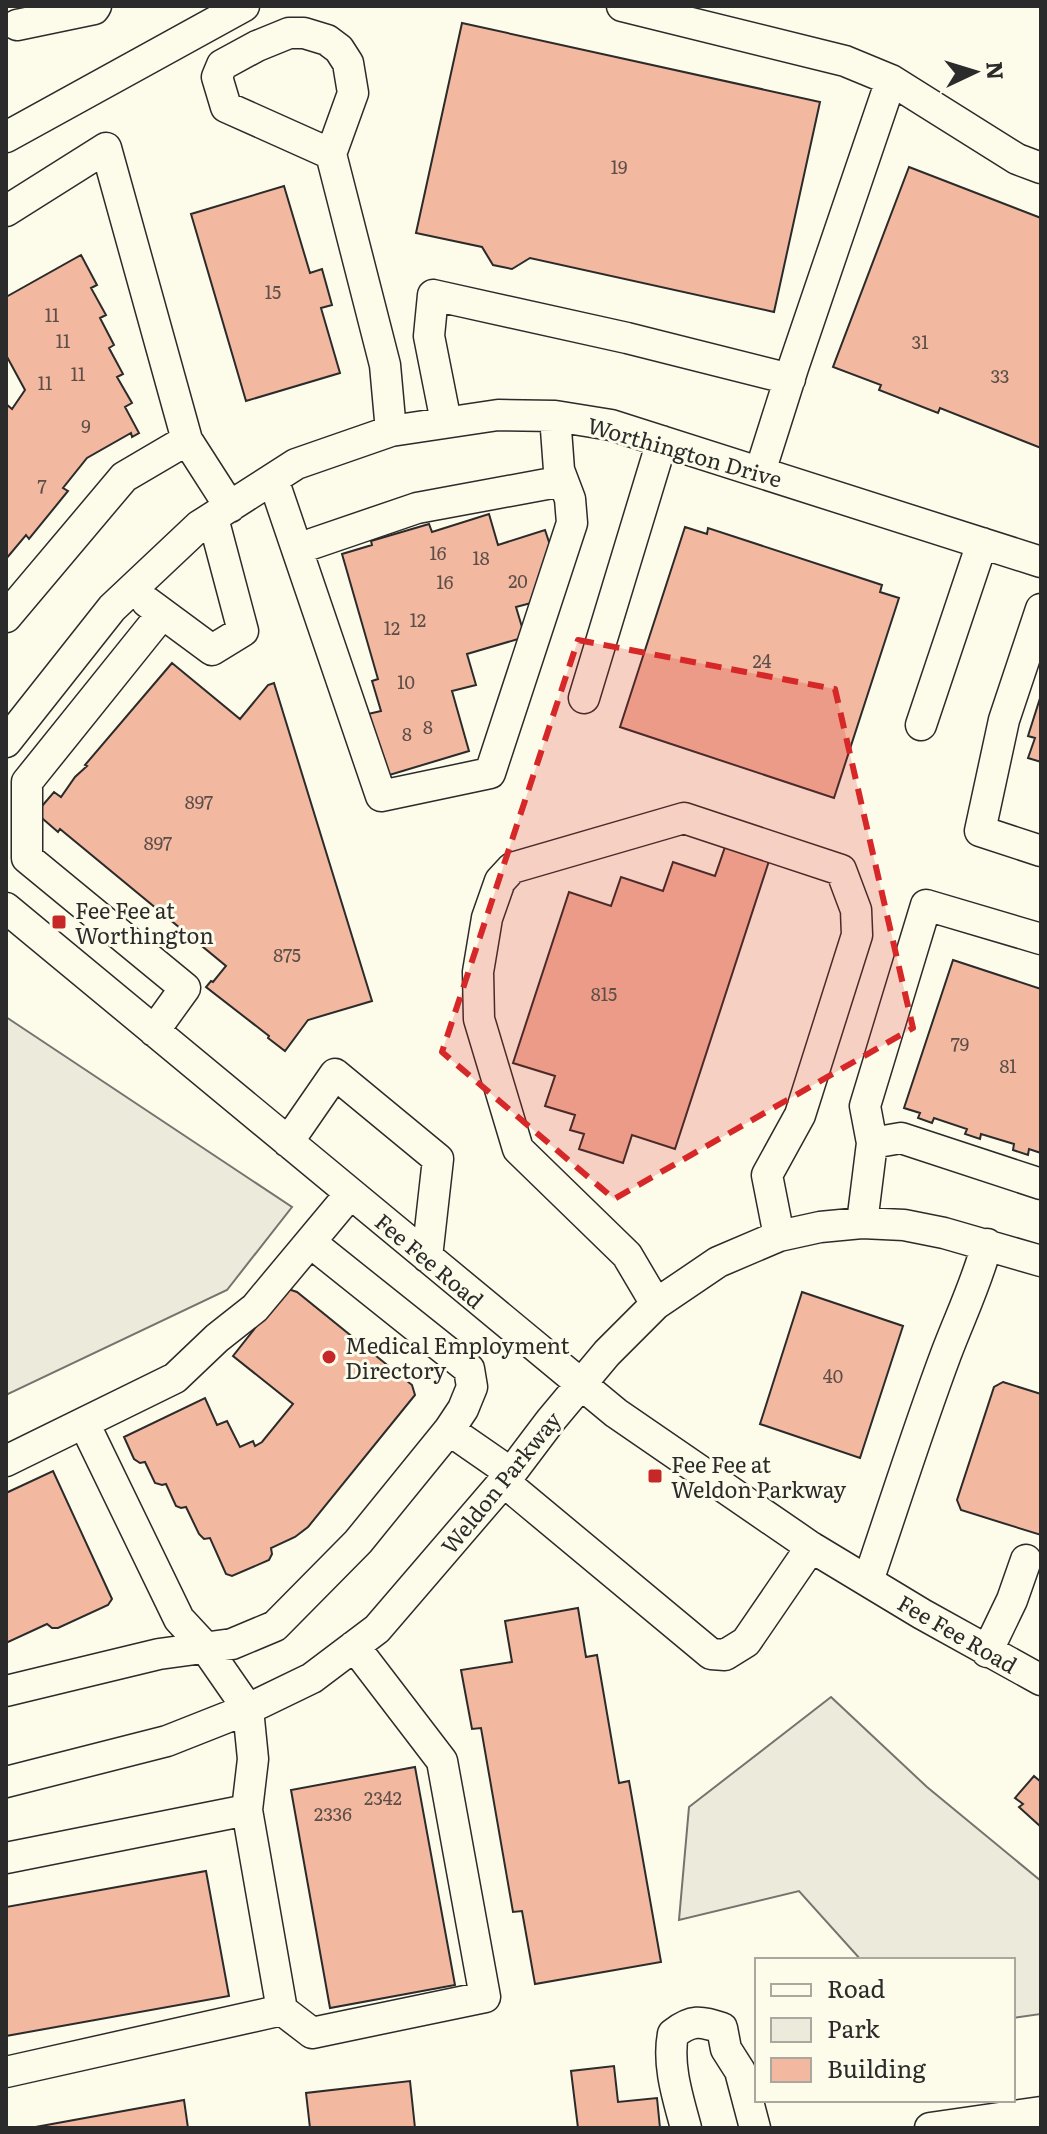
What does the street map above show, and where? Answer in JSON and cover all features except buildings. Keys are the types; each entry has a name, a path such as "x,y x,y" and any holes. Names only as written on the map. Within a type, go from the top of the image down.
{"street":[{"path":"17,25 94,9 96,6"},
{"path":"6,137 244,6"},
{"path":"622,6 845,61 891,80 1017,159 1041,168"},
{"path":"331,154 226,107 217,77 222,65 289,33 304,33 327,40 339,49 348,63 353,93 331,154 385,365 391,431"},
{"path":"760,472 891,80"},
{"path":"6,211 106,148 187,440 221,512 243,631 212,650 131,591"},
{"path":"446,422 429,336 433,295 627,338 790,379"},
{"name":"Worthington Drive","path":"6,742 112,608 199,526 296,464 391,431 498,415 555,416 611,425 1041,562"},
{"path":"273,479 381,796 490,773 572,523 570,499 559,470 555,416"},
{"path":"6,617 124,477 187,440"},
{"path":"584,698 662,441"},
{"path":"297,549 417,508 563,481"},
{"path":"921,725 982,543"},
{"path":"1041,609 1004,720 980,831 1041,851"},
{"path":"154,1031 185,988 27,858 27,782 162,614"},
{"path":"656,1304 627,1255 518,1149 479,1019 478,987 487,918 500,881 512,868 684,818 841,870 856,910 857,935 800,1115 767,1175 779,1236"},
{"path":"10,911 45,873"},
{"path":"862,1223 872,1143 865,1106 926,905 1041,939"},
{"name":"Fee Fee Road","path":"10,911 616,1413 811,1547 987,1652 1041,1680"},
{"path":"288,1142 335,1074 438,1159 427,1257"},
{"path":"872,1143 901,1138 1041,1184"},
{"path":"6,1461 175,1378 217,1338 255,1308 350,1194"},
{"name":"Weldon Parkway","path":"6,1782 167,1741 248,1709 312,1678 377,1629 507,1477 607,1353 656,1304 718,1262 779,1236 820,1227 862,1223 904,1225 944,1233 1041,1261"},
{"path":"6,1691 159,1654 232,1644 275,1626 358,1542 449,1430 463,1409 472,1387 469,1369 310,1242"},
{"path":"868,1581 910,1453 946,1352 980,1271 987,1244"},
{"path":"84,1423 179,1619 205,1647 248,1709 253,1759 247,1810 282,2010 312,2033 485,1997 442,1761 354,1646"},
{"path":"449,1430 711,1654 725,1655 746,1642 811,1547"},
{"path":"987,1652 1012,1600 1026,1560"},
{"path":"6,1858 247,1810"},
{"path":"6,2072 282,2010"},
{"path":"686,2128 670,2050 673,2034 684,2026 701,2021 722,2028 726,2049 740,2071 755,2128"},
{"path":"930,2128 1041,2112"}],"highlighted area":[{"path":"578,640 835,689 913,1028 614,1199 442,1052"}],"green space":[{"path":"831,1697 927,1787 1041,1881 1041,2014 1015,2018 1015,1958 859,1958 799,1891 679,1920 689,1807"}],"shaded area":[{"path":"6,1017 292,1207 227,1290 6,1395"}],"place":[{"name":"Fee Fee at Worthington","path":"59,922"},
{"name":"Medical Employment Directory","path":"329,1357"},
{"name":"Fee Fee at Weldon Parkway","path":"655,1476"}]}
